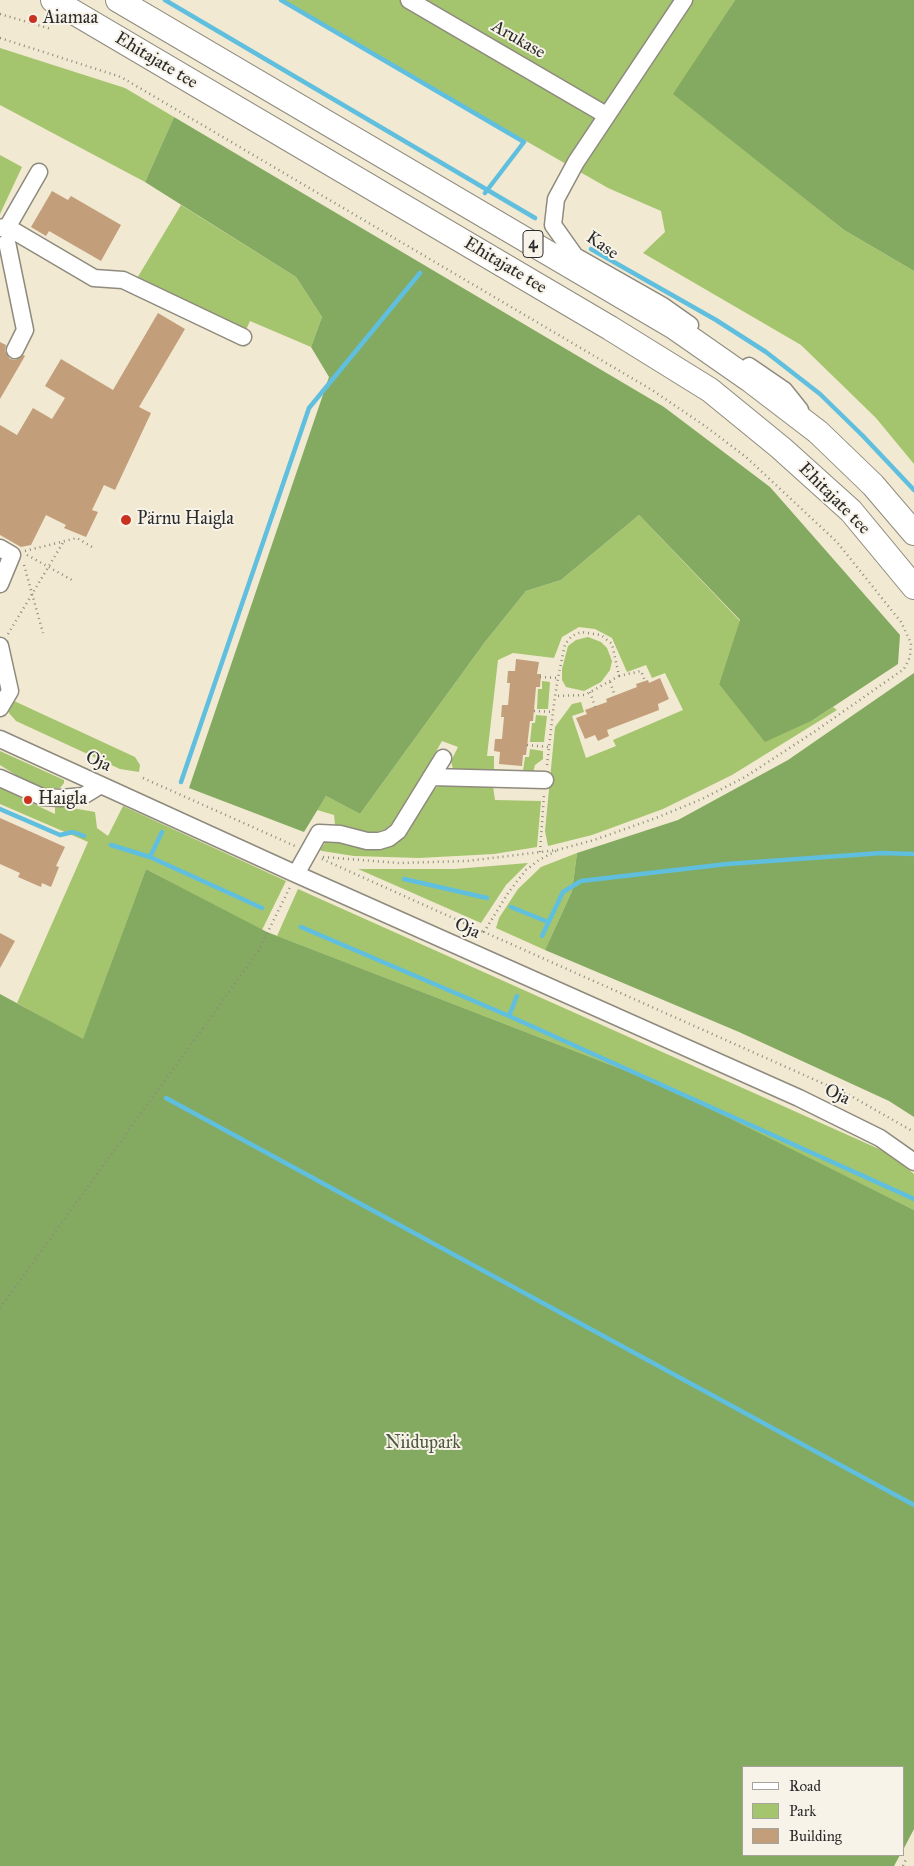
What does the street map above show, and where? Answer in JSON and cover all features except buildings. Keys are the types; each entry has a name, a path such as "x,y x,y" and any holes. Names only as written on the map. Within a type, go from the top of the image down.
{"highway":[{"name":"Ehitajate tee","path":"53,0 610,328 710,390 781,448 851,511 914,588"},
{"name":"Ehitajate tee","path":"118,0 674,327 750,380 818,432 873,485 914,533"}],"street":[{"name":"Arukase","path":"409,0 606,115"},
{"name":"Kase","path":"684,0 576,162 556,199 553,225 576,256 663,306 784,390 818,432"},
{"path":"15,350 26,330 6,236 39,172"},
{"path":"6,236 94,278 123,280 243,337"},
{"path":"0,584 11,552"},
{"path":"0,647 10,691 0,708"},
{"name":"Oja","path":"0,739 296,874 799,1098 880,1138 914,1162"},
{"path":"296,874 319,833 340,834 367,841 379,841 389,838 398,831 408,818 443,758"},
{"path":"431,777 545,780"},
{"path":"0,778 42,796 61,798 83,796 101,785"}],"path":[{"path":"0,14 51,29"},
{"path":"0,38 121,77 652,390 746,457 837,542 901,622 911,643 910,657 904,669 814,732 746,777 702,799 656,818 594,840 557,850 467,861 399,863 319,857"},
{"path":"11,552 77,538 92,547"},
{"path":"0,647 64,541"},
{"path":"11,552 48,567 72,580"},
{"path":"11,552 32,594 43,633"},
{"path":"540,852 545,780 553,712 565,644 572,636 581,632 601,635 612,644 619,676"},
{"path":"555,696 586,695 619,676 641,671 645,681"},
{"path":"540,677 558,678"},
{"path":"610,682 615,696"},
{"path":"590,692 595,707"},
{"path":"534,711 553,712"},
{"path":"527,745 549,747"},
{"path":"557,850 526,870 508,893 484,932 851,1096 914,1132"},
{"path":"0,1308 258,952 296,874"},
{"path":"903,1866 907,1857"}],"green space":[{"path":"280,0 735,0 674,94 844,230 914,271 914,464 876,418 801,345 643,253 665,232 661,211 608,188"},
{"path":"735,0 914,0 914,271 844,230 673,94"},
{"path":"0,48 125,88 174,117 145,182 0,105"},
{"path":"174,117 664,407 770,487 900,635 898,664 813,720 765,742 719,684 740,620 639,515 561,580 526,591 485,642 360,814 326,796 304,832 189,788 329,377 311,347 322,317 296,277 145,182"},
{"path":"0,155 22,167 0,214"},
{"path":"181,205 296,277 322,317 311,347 250,321 245,332 136,280"},
{"path":"639,515 740,621 719,684 813,720 833,707 837,710 732,775 663,809 592,835 548,846 545,831 555,727 572,704 581,702 584,712 572,716 586,758 616,746 613,740 683,710 665,673 652,678 646,665 627,672 612,638 595,629 579,627 562,637 554,658 513,653 498,660 487,756 494,756 494,769 523,771 525,757 529,757 530,749 543,751 543,759 535,765 533,773 453,769 451,761 458,747 442,741 398,818 386,829 374,833 335,825 334,815 317,810 326,796 360,814 485,642 526,591 561,580"},
{"path":"588,637 601,642 607,648 612,661 610,670 601,682 584,691 566,687 562,680 562,669 568,646 576,640"},
{"path":"914,673 914,1117 889,1101 739,1032 545,950 572,891 577,853 678,820 788,760"},
{"path":"542,681 550,682 548,709 537,709 538,689 542,689"},
{"path":"12,700 135,757 140,765 139,772 120,769 16,721 9,713 7,706"},
{"path":"536,715 547,716 544,742 530,742 532,723 535,723"},
{"path":"0,751 64,780 64,783 60,788 44,789 27,782 0,765"},
{"path":"439,786 493,786 495,800 541,801 537,847 494,854 419,858 354,856 320,850 327,840 385,848 408,832 432,790"},
{"path":"0,788 55,814 55,805 95,812 97,828 108,836 123,806 286,881 262,930 146,869 83,1040 17,1003 88,842 0,804"},
{"path":"577,853 572,891 545,950 496,928 499,918 518,889 541,867"},
{"path":"528,863 506,885 481,923 358,869 455,869"},
{"name":"Niidupark","path":"146,869 267,932 642,1077 914,1210 914,1829 904,1848 904,1766 742,1766 742,1856 899,1856 894,1866 0,1866 0,994 83,1039"},
{"path":"298,889 888,1153 914,1174 914,1210 642,1077 277,936"}],"waterway":[{"path":"165,0 535,218"},
{"path":"281,0 524,142 485,193"},
{"path":"591,249 716,320 766,352 820,394 914,490"},
{"path":"181,782 309,408 420,273"},
{"path":"0,809 60,835 73,832 84,836"},
{"path":"150,857 162,832"},
{"path":"111,845 150,857 262,908"},
{"path":"542,936 563,892 581,881 727,864 882,853 914,854"},
{"path":"404,879 487,898"},
{"path":"511,907 548,922"},
{"path":"301,927 509,1016 914,1199"},
{"path":"509,1016 517,996"},
{"path":"166,1098 914,1505"}],"place":[{"name":"Aiamaa","path":"33,19"},
{"name":"Pärnu Haigla","path":"126,520"},
{"name":"Haigla","path":"28,800"}]}
